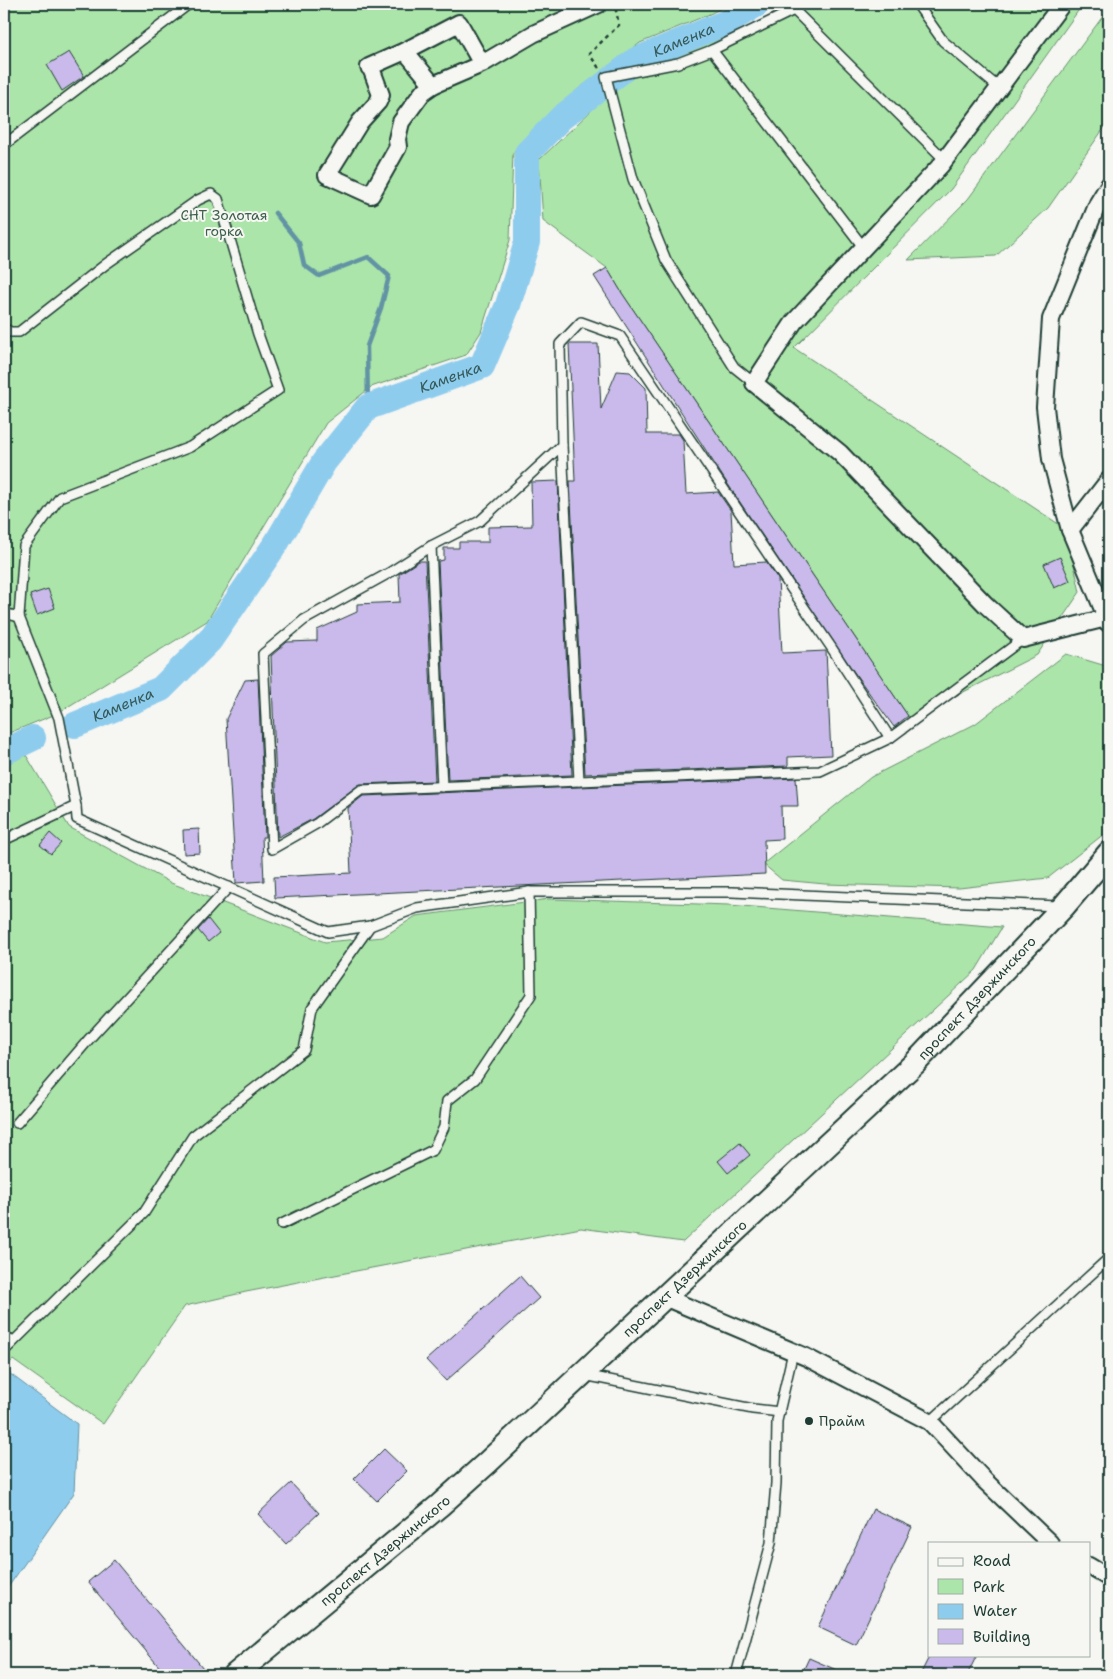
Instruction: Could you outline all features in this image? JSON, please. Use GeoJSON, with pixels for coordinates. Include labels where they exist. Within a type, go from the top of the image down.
{"type":"FeatureCollection","features":[{"type":"Feature","properties":{"kind":"street"},"geometry":{"type":"LineString","coordinates":[[482,64],[459,23],[369,67],[381,95],[378,102],[360,122],[326,176],[371,195],[398,147],[397,140],[401,122],[423,92],[433,85],[482,64],[532,34],[599,4]]}},
{"type":"Feature","properties":{"kind":"street"},"geometry":{"type":"LineString","coordinates":[[1055,7],[999,88],[945,160],[794,322],[754,383],[840,453],[986,605],[1023,639],[1108,621],[1070,530],[1051,459],[1045,407],[1051,318],[1098,203],[1109,185]]}},
{"type":"Feature","properties":{"kind":"street"},"geometry":{"type":"LineString","coordinates":[[405,51],[433,85]]}},
{"type":"Feature","properties":{"kind":"street"},"geometry":{"type":"LineString","coordinates":[[1070,530],[1109,480]]}},
{"type":"Feature","properties":{"kind":"street","name":"проспект Дзержинского"},"geometry":{"type":"LineString","coordinates":[[235,1675],[440,1505],[915,1064],[1064,906],[1109,853]]}},
{"type":"Feature","properties":{"kind":"street"},"geometry":{"type":"LineString","coordinates":[[664,1297],[793,1352],[930,1422],[985,1481],[1049,1542]]}},
{"type":"Feature","properties":{"kind":"street"},"geometry":{"type":"LineString","coordinates":[[1090,1567],[1109,1578]]}},
{"type":"Feature","properties":{"kind":"lane"},"geometry":{"type":"LineString","coordinates":[[4,145],[189,4]]}},
{"type":"Feature","properties":{"kind":"lane"},"geometry":{"type":"LineString","coordinates":[[917,4],[943,41],[999,88]]}},
{"type":"Feature","properties":{"kind":"lane"},"geometry":{"type":"LineString","coordinates":[[754,383],[734,367],[666,260],[633,179],[606,77],[678,63],[712,50],[798,7],[945,160]]}},
{"type":"Feature","properties":{"kind":"lane"},"geometry":{"type":"LineString","coordinates":[[712,50],[864,248]]}},
{"type":"Feature","properties":{"kind":"lane"},"geometry":{"type":"LineString","coordinates":[[4,328],[10,332],[19,332],[106,264],[198,200],[211,194],[218,199],[258,334],[278,390],[190,447],[60,497],[24,546],[19,617],[59,718],[77,819],[328,932],[370,926],[417,908],[529,892],[732,892],[1064,906]]}},
{"type":"Feature","properties":{"kind":"lane"},"geometry":{"type":"LineString","coordinates":[[580,781],[562,445],[560,344],[581,322],[620,336],[831,647],[890,738]]}},
{"type":"Feature","properties":{"kind":"lane"},"geometry":{"type":"LineString","coordinates":[[562,445],[480,521],[431,546],[389,573],[304,620],[263,654],[272,849],[316,824],[360,790],[820,771],[890,738],[1023,639]]}},
{"type":"Feature","properties":{"kind":"lane"},"geometry":{"type":"LineString","coordinates":[[431,546],[442,787]]}},
{"type":"Feature","properties":{"kind":"lane"},"geometry":{"type":"LineString","coordinates":[[4,613],[19,617]]}},
{"type":"Feature","properties":{"kind":"lane"},"geometry":{"type":"LineString","coordinates":[[4,840],[76,806]]}},
{"type":"Feature","properties":{"kind":"lane"},"geometry":{"type":"LineString","coordinates":[[17,1122],[90,1038],[229,887]]}},
{"type":"Feature","properties":{"kind":"lane"},"geometry":{"type":"LineString","coordinates":[[282,1224],[433,1150],[444,1127],[447,1101],[475,1079],[531,995],[529,892]]}},
{"type":"Feature","properties":{"kind":"lane"},"geometry":{"type":"LineString","coordinates":[[4,1351],[144,1213],[193,1136],[304,1050],[312,1008],[370,926]]}},
{"type":"Feature","properties":{"kind":"lane"},"geometry":{"type":"LineString","coordinates":[[930,1422],[1109,1258]]}},
{"type":"Feature","properties":{"kind":"lane"},"geometry":{"type":"LineString","coordinates":[[4,1336],[12,1343]]}},
{"type":"Feature","properties":{"kind":"lane"},"geometry":{"type":"LineString","coordinates":[[736,1675],[771,1544],[776,1483],[777,1421],[793,1352]]}},
{"type":"Feature","properties":{"kind":"lane"},"geometry":{"type":"LineString","coordinates":[[582,1374],[753,1409],[780,1412]]}},
{"type":"Feature","properties":{"kind":"path"},"geometry":{"type":"LineString","coordinates":[[606,77],[589,54],[619,25],[614,4]]}},
{"type":"Feature","properties":{"kind":"green space","name":"СНТ Золотая горка"},"geometry":{"type":"Polygon","coordinates":[[[4,4],[728,4],[712,13],[640,43],[577,90],[513,152],[510,240],[481,332],[466,355],[371,387],[326,423],[207,621],[56,714],[4,735],[4,4]]]}},
{"type":"Feature","properties":{"kind":"green space"},"geometry":{"type":"Polygon","coordinates":[[[790,4],[1083,4],[951,189],[794,348],[1066,529],[1080,592],[1037,655],[910,719],[607,268],[543,221],[539,160],[613,90],[659,60],[761,23],[790,4]]]}},
{"type":"Feature","properties":{"kind":"green space"},"geometry":{"type":"Polygon","coordinates":[[[1109,8],[1109,121],[1048,208],[996,256],[908,260],[968,199],[1109,8]]]}},
{"type":"Feature","properties":{"kind":"green space"},"geometry":{"type":"Polygon","coordinates":[[[1066,654],[1106,666],[1109,670],[1109,830],[1048,878],[959,888],[825,884],[782,880],[763,864],[871,777],[975,724],[1066,654]]]}},
{"type":"Feature","properties":{"kind":"green space"},"geometry":{"type":"Polygon","coordinates":[[[26,755],[69,827],[171,883],[325,942],[383,937],[416,916],[549,899],[729,905],[1002,927],[976,970],[683,1242],[581,1228],[246,1292],[185,1306],[103,1424],[13,1360],[4,1368],[4,765],[26,755]]]}},
{"type":"Feature","properties":{"kind":"water"},"geometry":{"type":"Polygon","coordinates":[[[9,1373],[77,1424],[74,1493],[4,1593],[4,1493],[6,1492],[4,1489],[4,1380],[9,1373]]]}},
{"type":"Feature","properties":{"kind":"building"},"geometry":{"type":"Polygon","coordinates":[[[69,52],[84,76],[62,91],[47,65],[69,52]]]}},
{"type":"Feature","properties":{"kind":"building"},"geometry":{"type":"Polygon","coordinates":[[[607,268],[908,716],[894,727],[856,675],[723,477],[594,276],[607,268]]]}},
{"type":"Feature","properties":{"kind":"building"},"geometry":{"type":"Polygon","coordinates":[[[569,344],[598,344],[601,409],[617,371],[630,372],[646,388],[647,434],[679,434],[683,440],[686,494],[718,492],[731,511],[734,564],[766,562],[778,579],[782,653],[826,651],[831,755],[788,757],[788,766],[585,774],[570,481],[575,481],[569,344]]]}},
{"type":"Feature","properties":{"kind":"building"},"geometry":{"type":"Polygon","coordinates":[[[558,481],[572,775],[448,780],[438,561],[444,560],[444,548],[459,548],[459,542],[488,542],[488,527],[532,526],[531,482],[558,481]]]}},
{"type":"Feature","properties":{"kind":"building"},"geometry":{"type":"Polygon","coordinates":[[[1060,557],[1070,581],[1054,588],[1044,564],[1060,557]]]}},
{"type":"Feature","properties":{"kind":"building"},"geometry":{"type":"Polygon","coordinates":[[[419,561],[425,561],[435,781],[360,784],[313,819],[278,837],[271,656],[287,642],[317,641],[317,630],[357,612],[357,604],[400,602],[399,574],[419,561]]]}},
{"type":"Feature","properties":{"kind":"building"},"geometry":{"type":"Polygon","coordinates":[[[48,589],[55,608],[37,615],[30,595],[48,589]]]}},
{"type":"Feature","properties":{"kind":"building"},"geometry":{"type":"Polygon","coordinates":[[[258,679],[265,837],[262,837],[264,881],[236,883],[226,719],[245,680],[258,679]]]}},
{"type":"Feature","properties":{"kind":"building"},"geometry":{"type":"Polygon","coordinates":[[[796,778],[798,806],[781,806],[782,839],[764,840],[765,874],[275,898],[274,877],[351,873],[348,808],[363,796],[796,778]]]}},
{"type":"Feature","properties":{"kind":"building"},"geometry":{"type":"Polygon","coordinates":[[[199,829],[200,853],[184,854],[183,830],[199,829]]]}},
{"type":"Feature","properties":{"kind":"building"},"geometry":{"type":"Polygon","coordinates":[[[50,833],[61,843],[51,854],[40,845],[50,833]]]}},
{"type":"Feature","properties":{"kind":"building"},"geometry":{"type":"Polygon","coordinates":[[[208,919],[219,933],[208,942],[198,930],[208,919]]]}},
{"type":"Feature","properties":{"kind":"building"},"geometry":{"type":"Polygon","coordinates":[[[740,1143],[750,1155],[728,1173],[718,1161],[740,1143]]]}},
{"type":"Feature","properties":{"kind":"building"},"geometry":{"type":"Polygon","coordinates":[[[520,1276],[539,1298],[446,1381],[426,1360],[520,1276]]]}},
{"type":"Feature","properties":{"kind":"building"},"geometry":{"type":"Polygon","coordinates":[[[384,1449],[407,1471],[377,1501],[354,1479],[384,1449]]]}},
{"type":"Feature","properties":{"kind":"building"},"geometry":{"type":"Polygon","coordinates":[[[291,1483],[319,1513],[286,1544],[258,1514],[291,1483]]]}},
{"type":"Feature","properties":{"kind":"building"},"geometry":{"type":"Polygon","coordinates":[[[873,1509],[912,1527],[856,1645],[818,1627],[873,1509]]]}},
{"type":"Feature","properties":{"kind":"building"},"geometry":{"type":"Polygon","coordinates":[[[114,1560],[203,1668],[194,1675],[166,1675],[88,1582],[114,1560]]]}},
{"type":"Feature","properties":{"kind":"building"},"geometry":{"type":"Polygon","coordinates":[[[930,1656],[976,1656],[967,1675],[920,1675],[930,1656]]]}},
{"type":"Feature","properties":{"kind":"building"},"geometry":{"type":"Polygon","coordinates":[[[809,1658],[848,1675],[801,1675],[809,1658]]]}},
{"type":"Feature","properties":{"kind":"waterway","name":"Каменка"},"geometry":{"type":"LineString","coordinates":[[75,725],[161,689],[210,640],[277,542],[324,462],[368,407],[482,366],[508,305],[527,242],[527,153],[561,118],[636,60],[727,22],[757,4]]}},
{"type":"Feature","properties":{"kind":"waterway"},"geometry":{"type":"LineString","coordinates":[[275,213],[299,243],[304,265],[319,276],[368,257],[389,276],[381,308],[367,346],[368,407]]}},
{"type":"Feature","properties":{"kind":"waterway","name":"Каменка"},"geometry":{"type":"LineString","coordinates":[[4,752],[33,738]]}},
{"type":"Feature","properties":{"kind":"place","name":"Прайм"},"geometry":{"type":"Point","coordinates":[809,1421]}}]}
